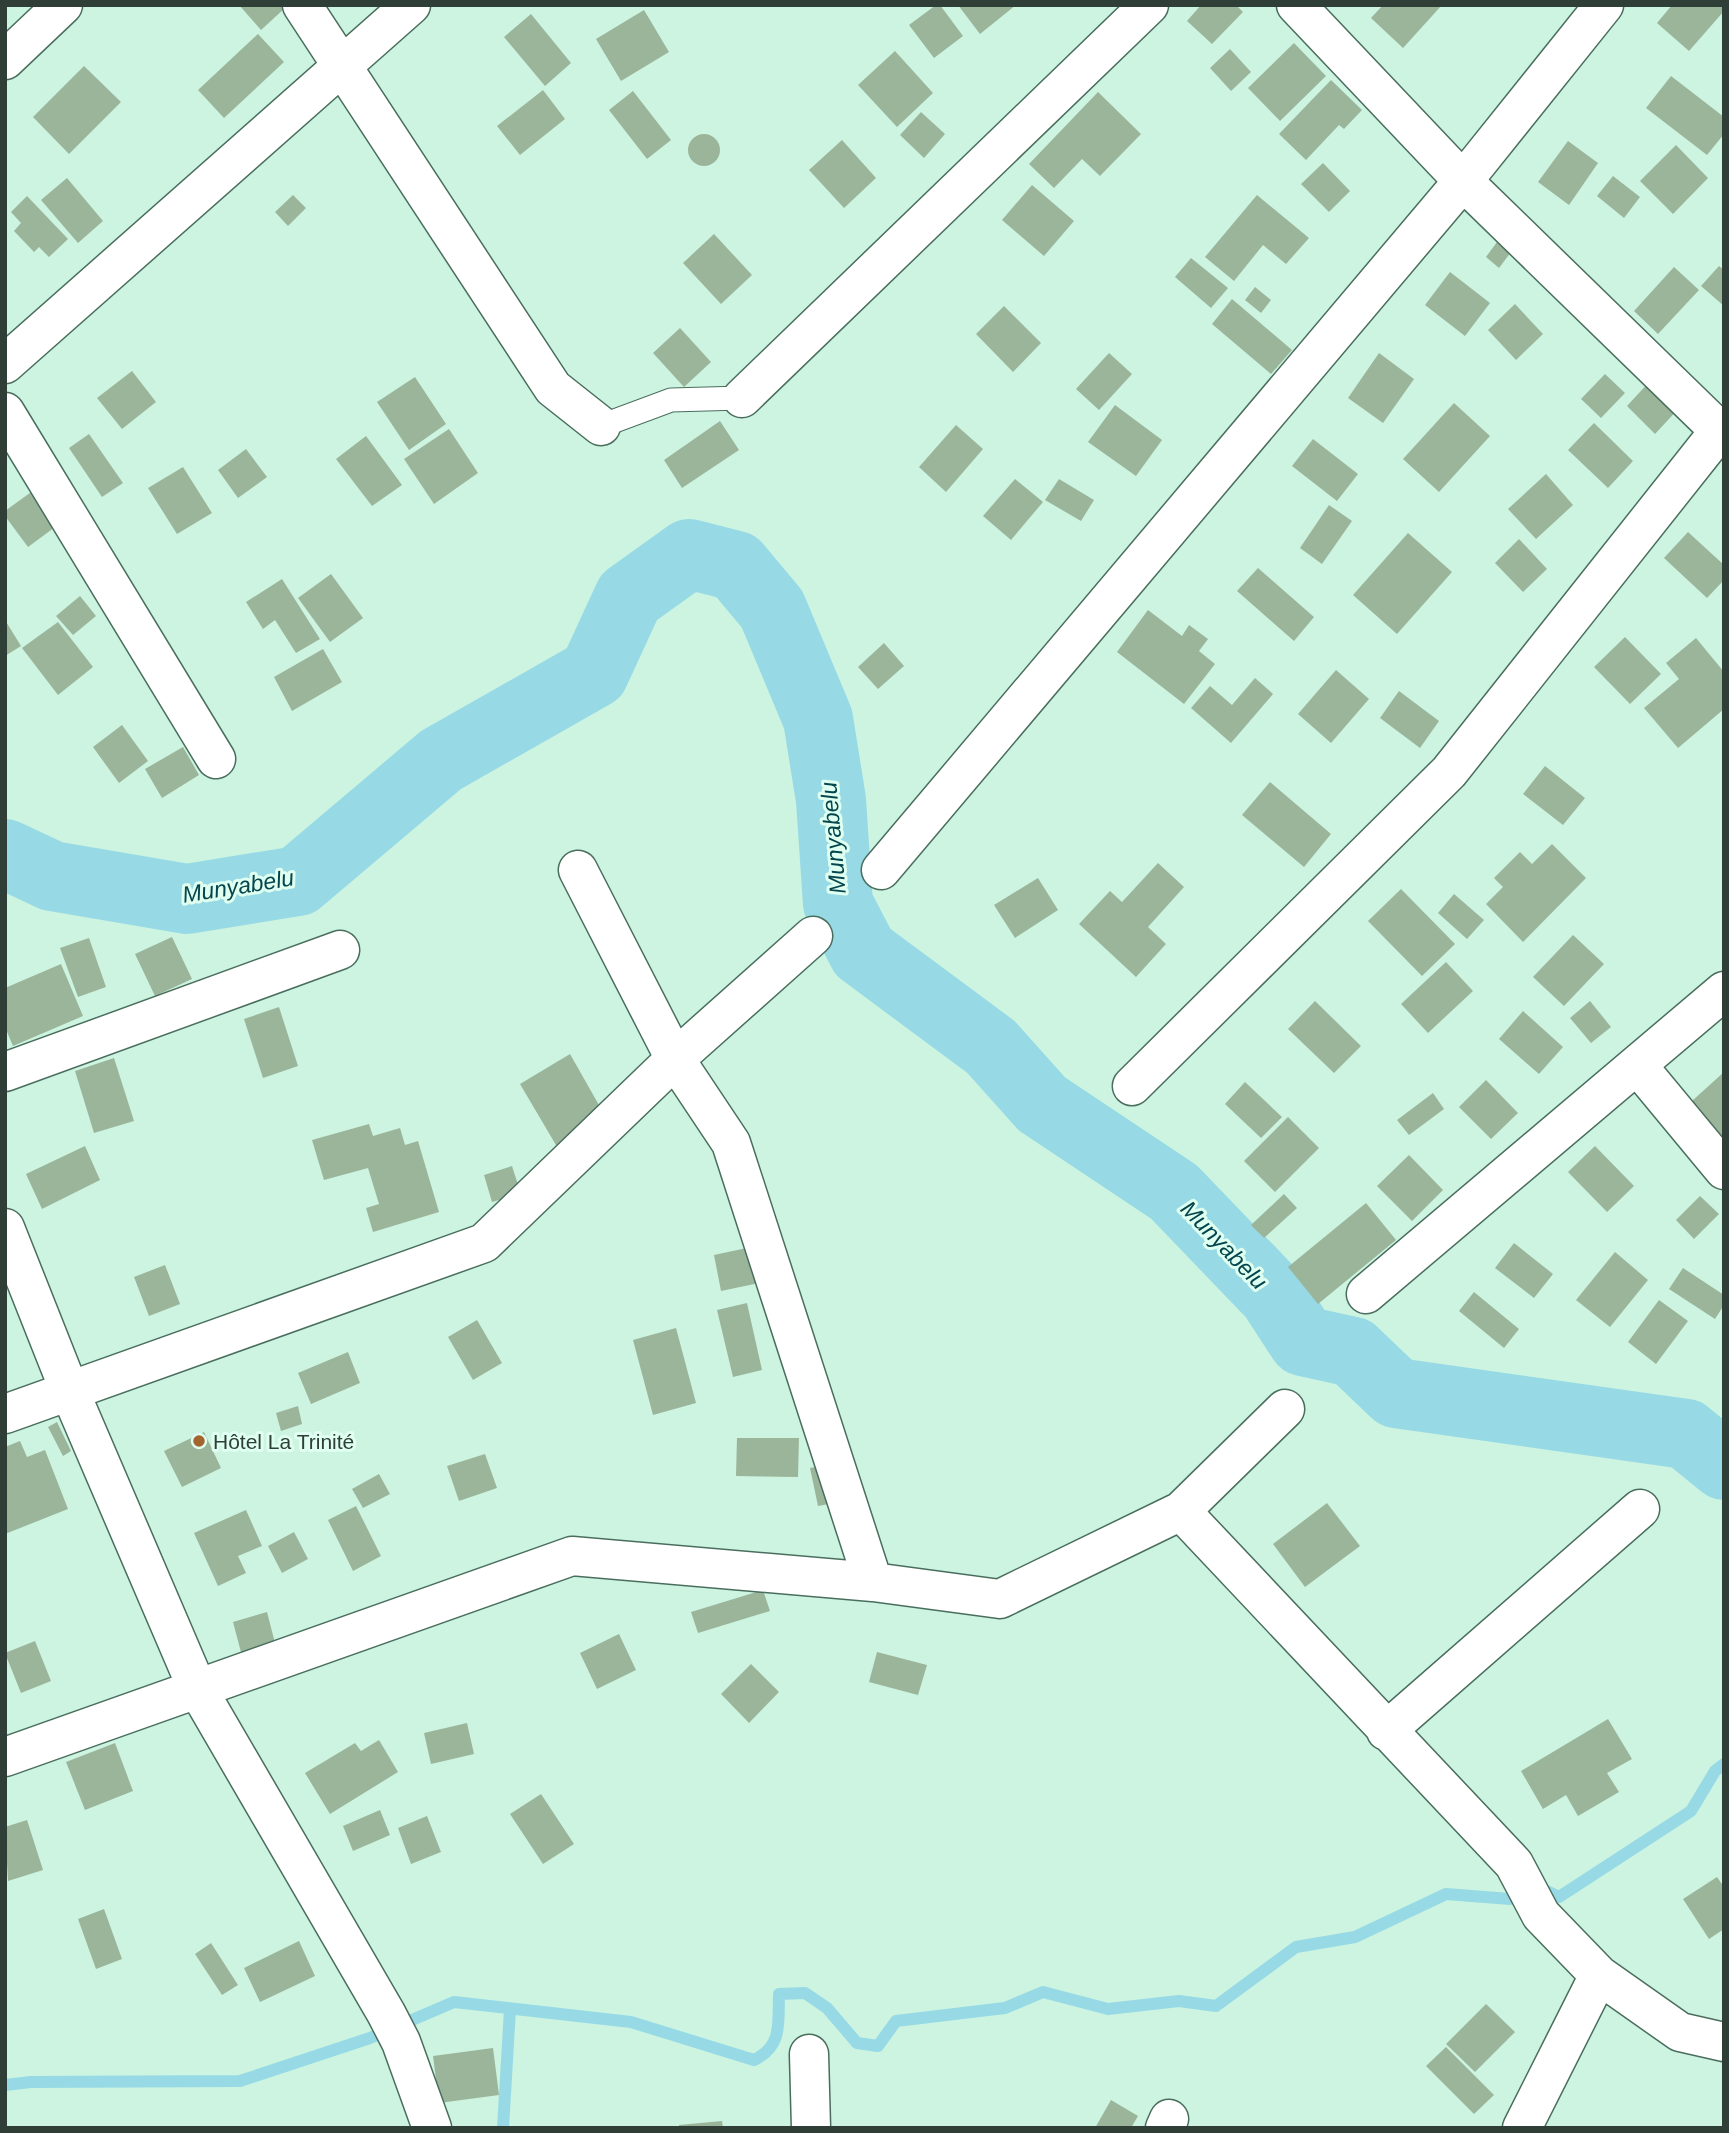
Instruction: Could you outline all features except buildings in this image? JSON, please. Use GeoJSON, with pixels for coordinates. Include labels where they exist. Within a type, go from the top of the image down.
{"type":"FeatureCollection","features":[{"type":"Feature","properties":{"kind":"street"},"geometry":{"type":"LineString","coordinates":[[5,60],[63,5]]}},
{"type":"Feature","properties":{"kind":"street"},"geometry":{"type":"LineString","coordinates":[[302,5],[553,388],[601,426]]}},
{"type":"Feature","properties":{"kind":"street"},"geometry":{"type":"LineString","coordinates":[[5,364],[411,5]]}},
{"type":"Feature","properties":{"kind":"street"},"geometry":{"type":"LineString","coordinates":[[742,398],[1149,5]]}},
{"type":"Feature","properties":{"kind":"street"},"geometry":{"type":"LineString","coordinates":[[1132,1086],[1449,772],[1722,430],[1463,181],[1296,5]]}},
{"type":"Feature","properties":{"kind":"street"},"geometry":{"type":"LineString","coordinates":[[881,870],[1463,181],[1604,5]]}},
{"type":"Feature","properties":{"kind":"street"},"geometry":{"type":"LineString","coordinates":[[5,412],[216,759]]}},
{"type":"Feature","properties":{"kind":"street"},"geometry":{"type":"LineString","coordinates":[[578,870],[675,1059],[731,1143],[873,1582]]}},
{"type":"Feature","properties":{"kind":"street"},"geometry":{"type":"LineString","coordinates":[[5,1414],[484,1243],[675,1059],[813,936]]}},
{"type":"Feature","properties":{"kind":"street"},"geometry":{"type":"LineString","coordinates":[[5,1072],[340,950]]}},
{"type":"Feature","properties":{"kind":"street"},"geometry":{"type":"LineString","coordinates":[[1366,1294],[1724,991]]}},
{"type":"Feature","properties":{"kind":"street"},"geometry":{"type":"LineString","coordinates":[[1637,1065],[1724,1170]]}},
{"type":"Feature","properties":{"kind":"street"},"geometry":{"type":"LineString","coordinates":[[5,1228],[70,1392],[197,1688],[393,2027],[432,2128]]}},
{"type":"Feature","properties":{"kind":"street"},"geometry":{"type":"LineString","coordinates":[[5,1758],[572,1556],[873,1582],[1000,1599],[1181,1511],[1285,1409]]}},
{"type":"Feature","properties":{"kind":"street"},"geometry":{"type":"LineString","coordinates":[[1387,1731],[1640,1509]]}},
{"type":"Feature","properties":{"kind":"street"},"geometry":{"type":"LineString","coordinates":[[1181,1511],[1514,1864],[1542,1915],[1599,1975],[1680,2032],[1724,2042]]}},
{"type":"Feature","properties":{"kind":"street"},"geometry":{"type":"LineString","coordinates":[[1522,2128],[1599,1975]]}},
{"type":"Feature","properties":{"kind":"street"},"geometry":{"type":"LineString","coordinates":[[809,2054],[811,2128]]}},
{"type":"Feature","properties":{"kind":"lane"},"geometry":{"type":"LineString","coordinates":[[601,426],[671,400],[742,398]]}},
{"type":"Feature","properties":{"kind":"waterway","name":"Munyabelu"},"geometry":{"type":"LineString","coordinates":[[5,854],[52,876],[187,899],[298,881],[441,760],[594,673],[629,597],[689,554],[736,566],[772,609],[818,719],[831,800],[838,904],[863,952],[991,1047],[1042,1104],[1174,1192],[1273,1295],[1303,1341],[1353,1352],[1396,1393],[1686,1434],[1724,1465]]}},
{"type":"Feature","properties":{"kind":"waterway"},"geometry":{"type":"LineString","coordinates":[[1540,1888],[1559,1897],[1691,1811],[1715,1771],[1724,1764]]}},
{"type":"Feature","properties":{"kind":"waterway"},"geometry":{"type":"LineString","coordinates":[[5,2085],[31,2082],[240,2081],[370,2038],[454,2002],[631,2022],[754,2060],[770,2048],[774,2041],[778,2024],[779,1994],[805,1993],[827,2008],[857,2043],[878,2046],[896,2021],[1005,2008],[1043,1992],[1108,2009],[1179,2001],[1216,2006],[1296,1947],[1355,1937],[1446,1894],[1510,1899]]}},
{"type":"Feature","properties":{"kind":"waterway"},"geometry":{"type":"LineString","coordinates":[[503,2128],[510,2009]]}},
{"type":"Feature","properties":{"kind":"place","name":"Hôtel La Trinité"},"geometry":{"type":"Point","coordinates":[199,1441]}}]}
